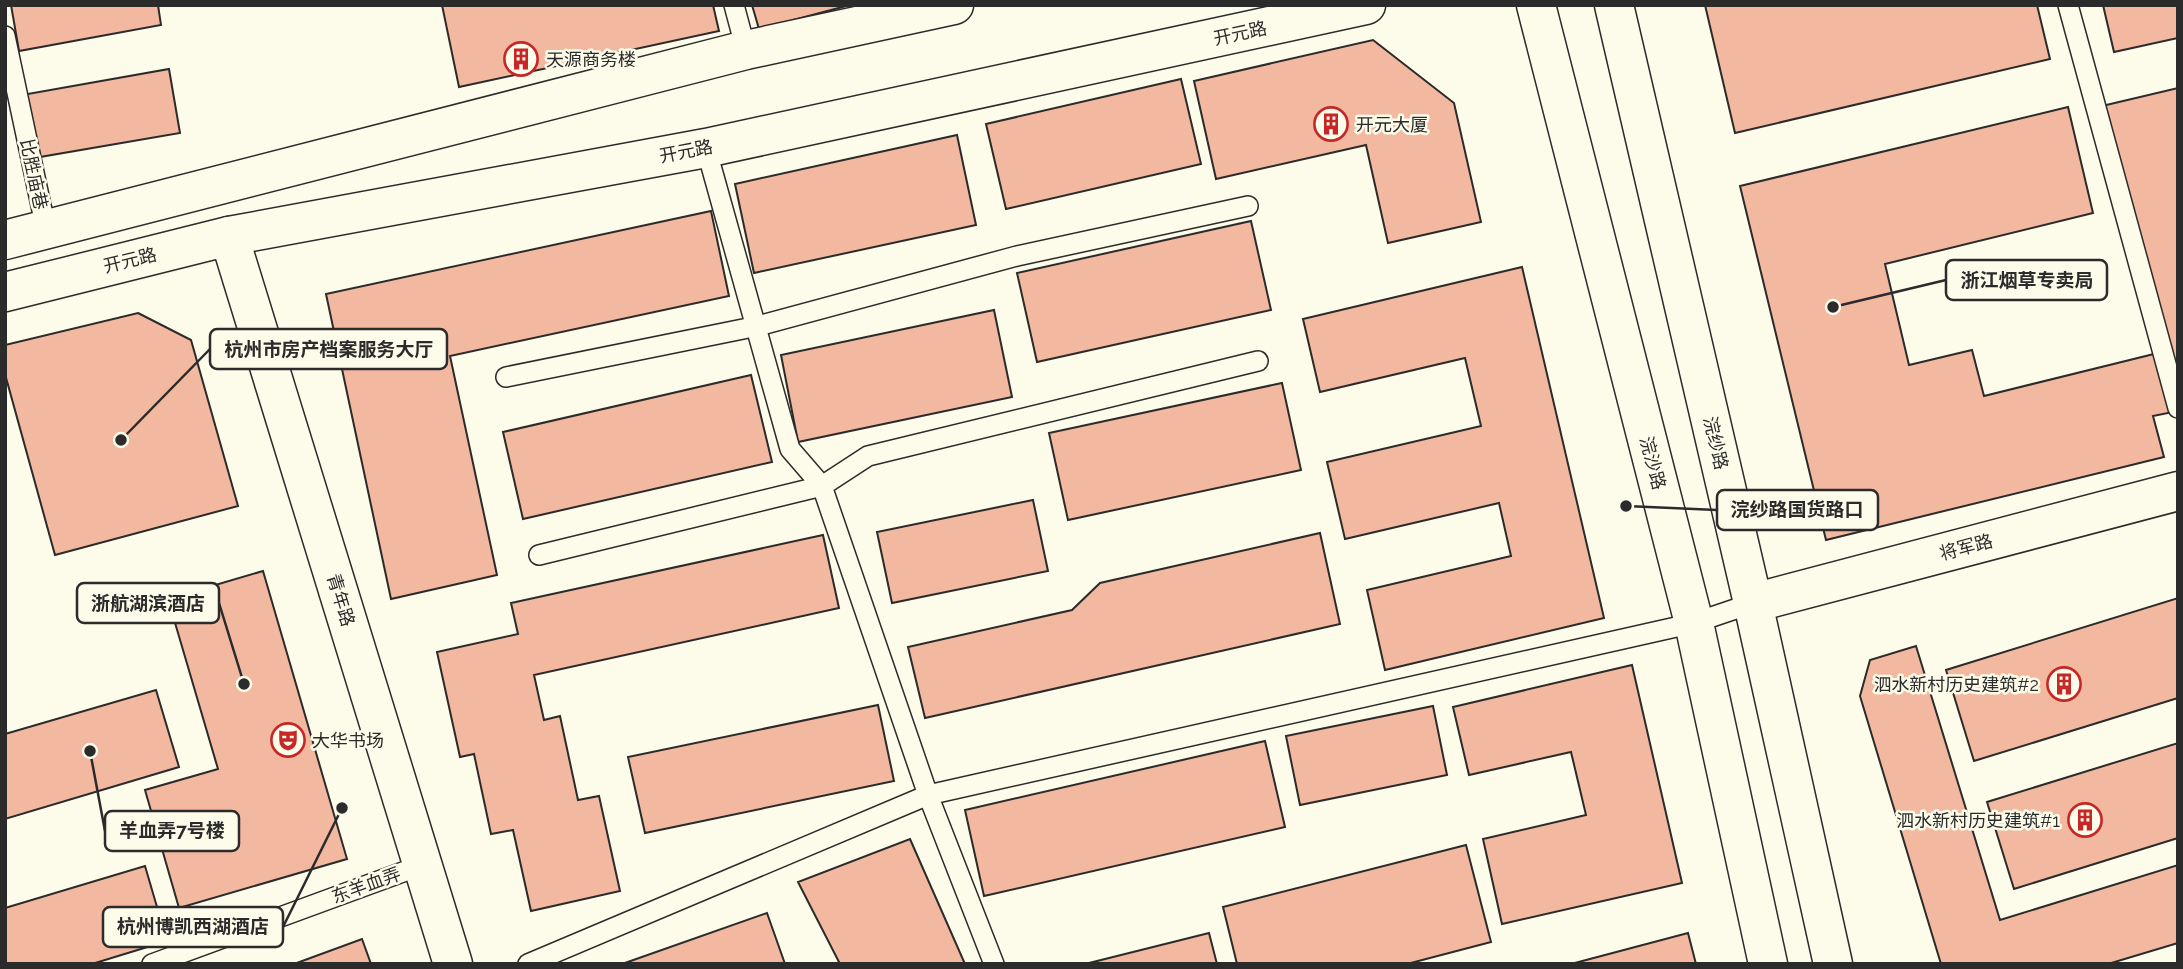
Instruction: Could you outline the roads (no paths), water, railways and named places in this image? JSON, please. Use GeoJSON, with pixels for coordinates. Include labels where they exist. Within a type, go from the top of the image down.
{"type":"FeatureCollection","features":[{"type":"Feature","properties":{"kind":"street"},"geometry":{"type":"LineString","coordinates":[[5,240],[746,51],[954,5]]}},
{"type":"Feature","properties":{"kind":"street","name":"开元路"},"geometry":{"type":"LineString","coordinates":[[5,292],[229,236],[706,148],[1366,5]]}},
{"type":"Feature","properties":{"kind":"street","name":"浣沙路"},"geometry":{"type":"LineString","coordinates":[[1536,5],[1694,622],[1768,964]]}},
{"type":"Feature","properties":{"kind":"street","name":"浣纱路"},"geometry":{"type":"LineString","coordinates":[[1614,5],[1754,603],[1833,964]]}},
{"type":"Feature","properties":{"kind":"street","name":"青年路"},"geometry":{"type":"LineString","coordinates":[[229,236],[453,964]]}},
{"type":"Feature","properties":{"kind":"street","name":"将军路"},"geometry":{"type":"LineString","coordinates":[[1754,603],[2178,491]]}},
{"type":"Feature","properties":{"kind":"lane"},"geometry":{"type":"LineString","coordinates":[[734,5],[746,51]]}},
{"type":"Feature","properties":{"kind":"lane"},"geometry":{"type":"LineString","coordinates":[[2067,5],[2178,408]]}},
{"type":"Feature","properties":{"kind":"lane","name":"比胜庙巷"},"geometry":{"type":"LineString","coordinates":[[5,36],[46,229]]}},
{"type":"Feature","properties":{"kind":"lane"},"geometry":{"type":"LineString","coordinates":[[706,148],[758,326],[790,449],[822,486],[928,795],[994,964]]}},
{"type":"Feature","properties":{"kind":"lane"},"geometry":{"type":"LineString","coordinates":[[506,377],[758,326],[1017,256],[1248,206]]}},
{"type":"Feature","properties":{"kind":"lane"},"geometry":{"type":"LineString","coordinates":[[539,555],[822,486],[868,456],[1258,361]]}},
{"type":"Feature","properties":{"kind":"lane"},"geometry":{"type":"LineString","coordinates":[[528,964],[928,795],[1694,622],[1754,603]]}},
{"type":"Feature","properties":{"kind":"lane","name":"东羊血弄"},"geometry":{"type":"LineString","coordinates":[[152,964],[422,865]]}},
{"type":"Feature","properties":{"kind":"place","name":"天源商务楼"},"geometry":{"type":"Point","coordinates":[521,59]}},
{"type":"Feature","properties":{"kind":"place","name":"开元大厦"},"geometry":{"type":"Point","coordinates":[1331,124]}},
{"type":"Feature","properties":{"kind":"place","name":"浙江烟草专卖局"},"geometry":{"type":"Point","coordinates":[1833,307]}},
{"type":"Feature","properties":{"kind":"place","name":"杭州市房产档案服务大厅"},"geometry":{"type":"Point","coordinates":[121,440]}},
{"type":"Feature","properties":{"kind":"place","name":"浣纱路国货路口"},"geometry":{"type":"Point","coordinates":[1626,506]}},
{"type":"Feature","properties":{"kind":"place","name":"浙航湖滨酒店"},"geometry":{"type":"Point","coordinates":[244,684]}},
{"type":"Feature","properties":{"kind":"place","name":"泗水新村历史建筑#2"},"geometry":{"type":"Point","coordinates":[2064,684]}},
{"type":"Feature","properties":{"kind":"place","name":"大华书场"},"geometry":{"type":"Point","coordinates":[288,740]}},
{"type":"Feature","properties":{"kind":"place","name":"羊血弄7号楼"},"geometry":{"type":"Point","coordinates":[90,751]}},
{"type":"Feature","properties":{"kind":"place","name":"杭州博凯西湖酒店"},"geometry":{"type":"Point","coordinates":[342,808]}},
{"type":"Feature","properties":{"kind":"place","name":"泗水新村历史建筑#1"},"geometry":{"type":"Point","coordinates":[2085,820]}}]}
